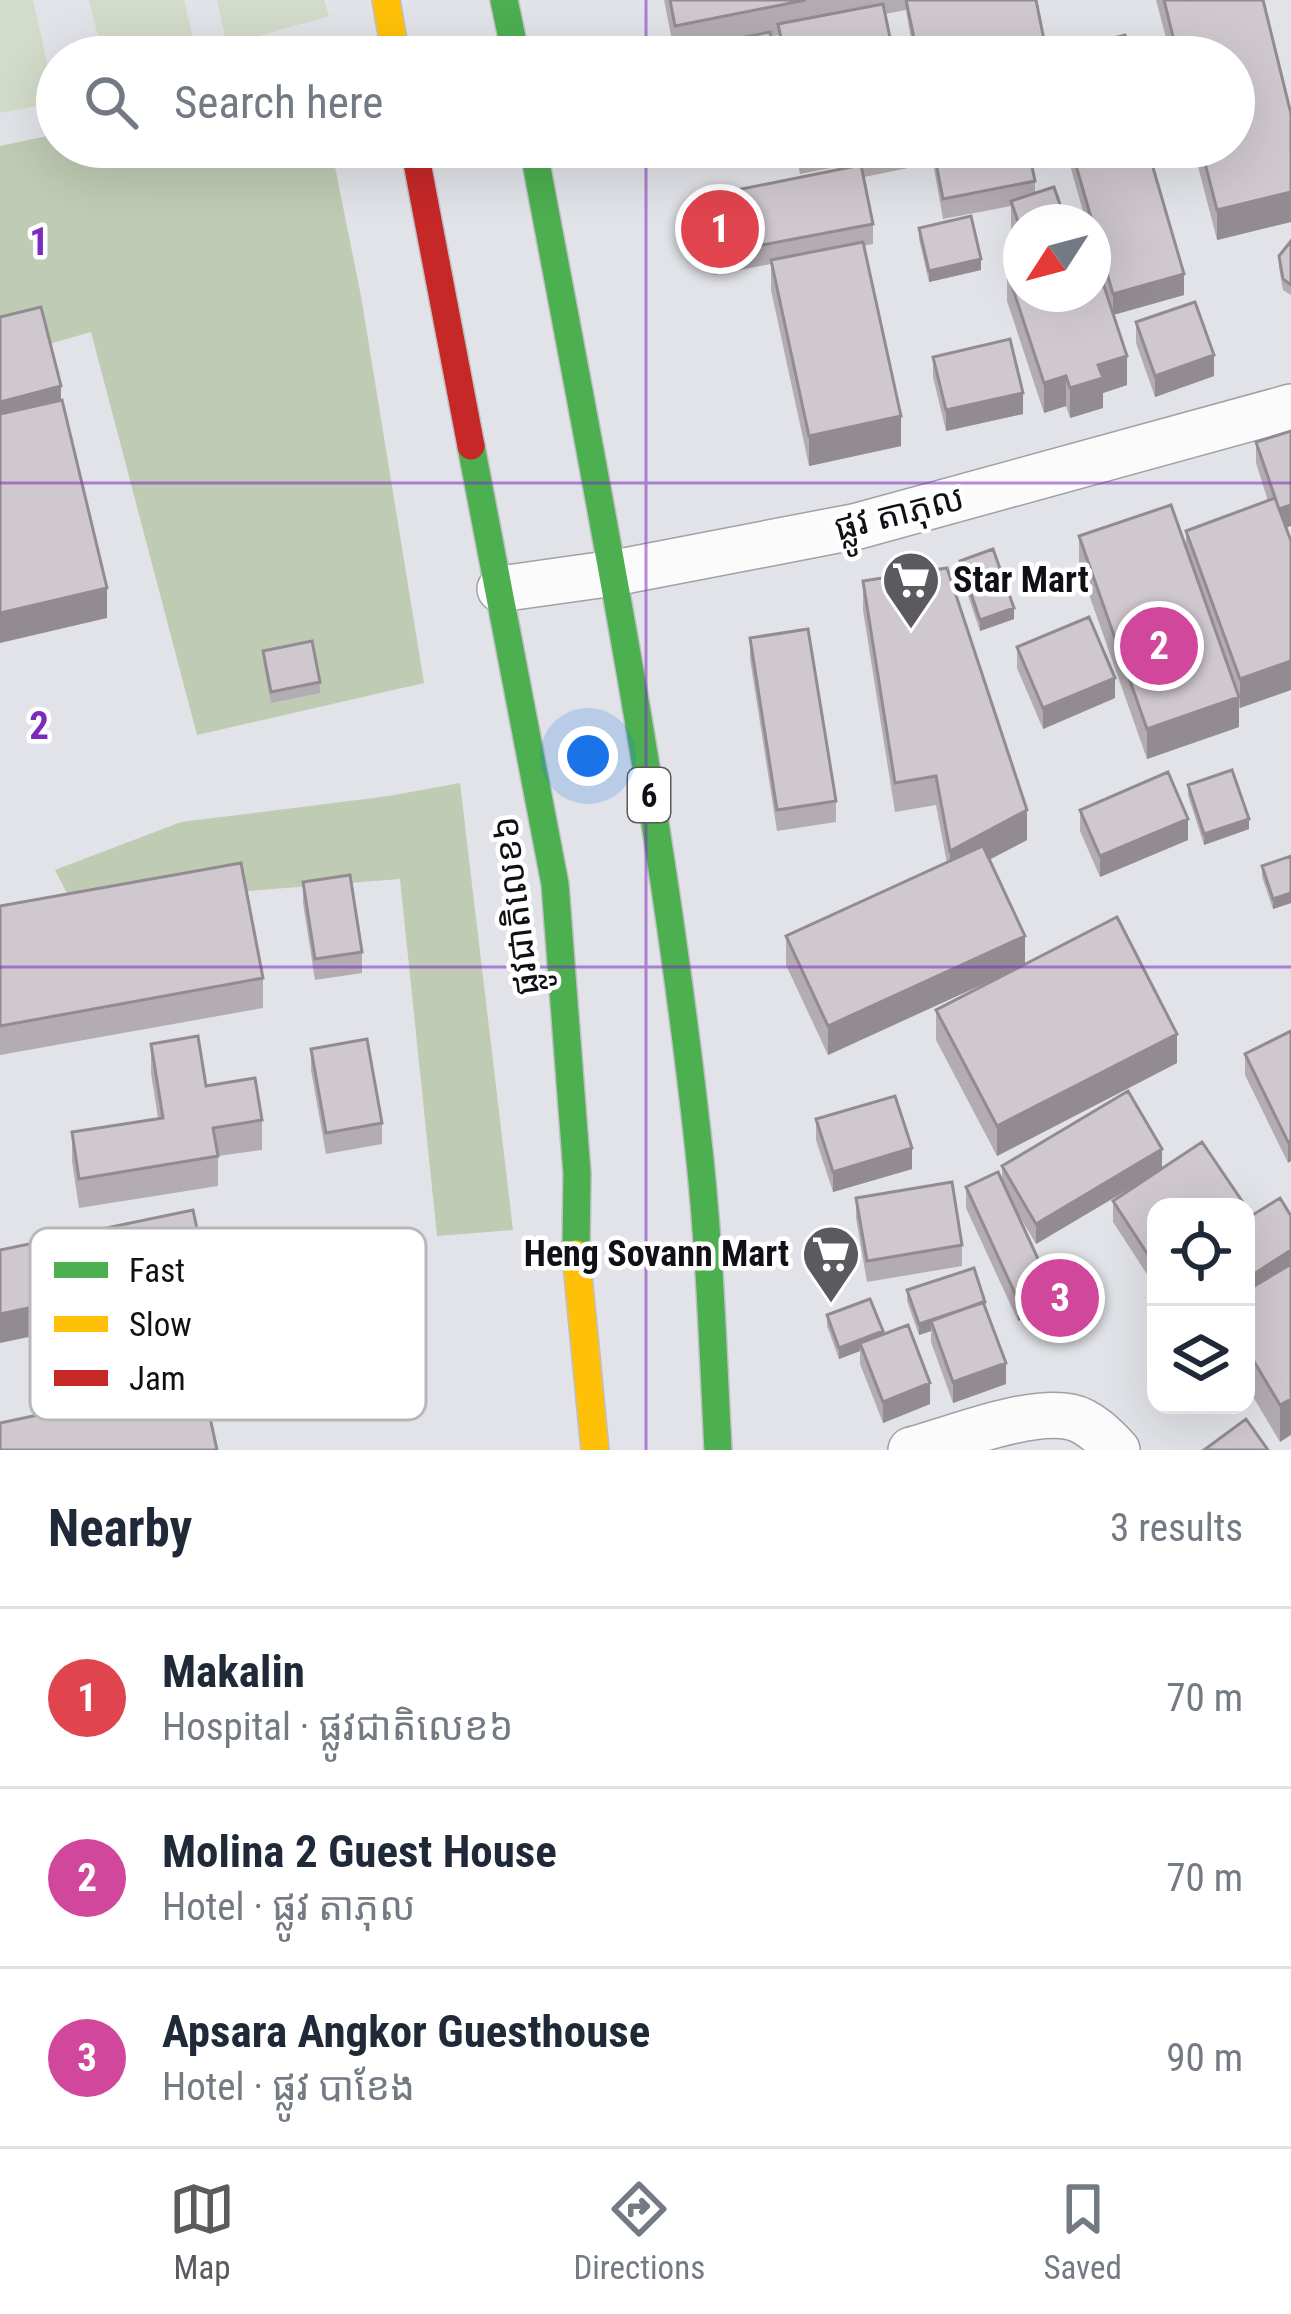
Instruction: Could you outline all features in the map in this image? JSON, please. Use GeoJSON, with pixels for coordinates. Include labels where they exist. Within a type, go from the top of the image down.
{"type":"FeatureCollection","features":[{"type":"Feature","properties":{"kind":"main road"},"geometry":{"type":"LineString","coordinates":[[386,0],[392,36]]}},
{"type":"Feature","properties":{"kind":"main road"},"geometry":{"type":"LineString","coordinates":[[504,0],[512,36]]}},
{"type":"Feature","properties":{"kind":"main road","name":"ផ្លូវជាតិលេខ៦"},"geometry":{"type":"LineString","coordinates":[[418,168],[555,884],[577,1173],[575,1245],[595,1450]]}},
{"type":"Feature","properties":{"kind":"main road","name":"6"},"geometry":{"type":"LineString","coordinates":[[537,168],[614,573],[674,951],[697,1129],[718,1450]]}},
{"type":"Feature","properties":{"kind":"street","name":"ផ្លូវ តាភុល"},"geometry":{"type":"LineString","coordinates":[[500,589],[614,573],[858,526],[1291,407]]}},
{"type":"Feature","properties":{"kind":"street"},"geometry":{"type":"LineString","coordinates":[[911,1450],[1034,1417],[1072,1417],[1101,1432],[1118,1450]]}},
{"type":"Feature","properties":{"kind":"green space"},"geometry":{"type":"Polygon","coordinates":[[[0,0],[33,0],[41,36],[36,36],[36,106],[0,113],[0,0]]]}},
{"type":"Feature","properties":{"kind":"green space"},"geometry":{"type":"Polygon","coordinates":[[[89,0],[184,0],[193,36],[98,36],[89,0]]]}},
{"type":"Feature","properties":{"kind":"green space"},"geometry":{"type":"Polygon","coordinates":[[[217,0],[324,0],[329,16],[259,36],[225,36],[217,0]]]}},
{"type":"Feature","properties":{"kind":"green space"},"geometry":{"type":"Polygon","coordinates":[[[36,138],[36,168],[335,168],[361,296],[424,683],[197,735],[91,332],[0,358],[0,146],[36,138]]]}},
{"type":"Feature","properties":{"kind":"green space"},"geometry":{"type":"Polygon","coordinates":[[[460,783],[513,1230],[437,1236],[400,879],[73,905],[55,870],[181,822],[460,783]]]}},
{"type":"Feature","properties":{"kind":"building"},"geometry":{"type":"Polygon","coordinates":[[[670,0],[806,0],[675,26],[670,0]]]}},
{"type":"Feature","properties":{"kind":"building"},"geometry":{"type":"Polygon","coordinates":[[[906,0],[1036,0],[1043,36],[914,36],[906,0]]]}},
{"type":"Feature","properties":{"kind":"building"},"geometry":{"type":"Polygon","coordinates":[[[1164,0],[1263,0],[1291,114],[1291,192],[1217,210],[1206,168],[1255,168],[1255,36],[1173,36],[1164,0]]]}},
{"type":"Feature","properties":{"kind":"building"},"geometry":{"type":"Polygon","coordinates":[[[883,4],[890,36],[781,36],[778,24],[883,4]]]}},
{"type":"Feature","properties":{"kind":"building"},"geometry":{"type":"Polygon","coordinates":[[[862,168],[873,224],[714,254],[702,197],[862,168]]]}},
{"type":"Feature","properties":{"kind":"building"},"geometry":{"type":"Polygon","coordinates":[[[937,168],[1032,168],[1035,181],[943,199],[937,168]]]}},
{"type":"Feature","properties":{"kind":"building"},"geometry":{"type":"Polygon","coordinates":[[[1077,168],[1153,168],[1184,274],[1113,294],[1111,204],[1087,204],[1077,168]]]}},
{"type":"Feature","properties":{"kind":"building"},"geometry":{"type":"Polygon","coordinates":[[[1054,187],[1060,204],[1012,204],[1054,187]]]}},
{"type":"Feature","properties":{"kind":"building"},"geometry":{"type":"Polygon","coordinates":[[[971,216],[981,259],[929,271],[919,228],[971,216]]]}},
{"type":"Feature","properties":{"kind":"building"},"geometry":{"type":"Polygon","coordinates":[[[1291,241],[1291,285],[1283,279],[1279,256],[1291,241]]]}},
{"type":"Feature","properties":{"kind":"building"},"geometry":{"type":"Polygon","coordinates":[[[863,242],[901,416],[809,436],[771,260],[863,242]]]}},
{"type":"Feature","properties":{"kind":"building"},"geometry":{"type":"Polygon","coordinates":[[[1195,302],[1214,355],[1155,376],[1136,322],[1195,302]]]}},
{"type":"Feature","properties":{"kind":"building"},"geometry":{"type":"Polygon","coordinates":[[[41,307],[61,386],[0,402],[0,317],[41,307]]]}},
{"type":"Feature","properties":{"kind":"building"},"geometry":{"type":"Polygon","coordinates":[[[1111,308],[1127,356],[1098,365],[1103,378],[1070,388],[1066,376],[1044,383],[1021,312],[1111,312],[1111,308]]]}},
{"type":"Feature","properties":{"kind":"building"},"geometry":{"type":"Polygon","coordinates":[[[1010,339],[1023,393],[946,410],[933,357],[1010,339]]]}},
{"type":"Feature","properties":{"kind":"building"},"geometry":{"type":"Polygon","coordinates":[[[62,400],[107,588],[0,613],[0,414],[62,400]]]}},
{"type":"Feature","properties":{"kind":"building"},"geometry":{"type":"Polygon","coordinates":[[[1291,431],[1291,505],[1279,509],[1256,442],[1291,431]]]}},
{"type":"Feature","properties":{"kind":"building"},"geometry":{"type":"Polygon","coordinates":[[[1275,498],[1291,541],[1291,661],[1240,679],[1186,531],[1275,498]]]}},
{"type":"Feature","properties":{"kind":"building"},"geometry":{"type":"Polygon","coordinates":[[[1171,505],[1239,697],[1147,729],[1079,536],[1171,505]]]}},
{"type":"Feature","properties":{"kind":"building"},"geometry":{"type":"Polygon","coordinates":[[[993,549],[1014,608],[980,620],[960,561],[993,549]]]}},
{"type":"Feature","properties":{"kind":"building"},"geometry":{"type":"Polygon","coordinates":[[[947,568],[1027,810],[950,851],[936,776],[895,783],[863,581],[947,568]]]}},
{"type":"Feature","properties":{"kind":"building"},"geometry":{"type":"Polygon","coordinates":[[[1089,617],[1115,678],[1043,708],[1017,647],[1089,617]]]}},
{"type":"Feature","properties":{"kind":"building"},"geometry":{"type":"Polygon","coordinates":[[[808,629],[836,801],[777,810],[750,638],[808,629]]]}},
{"type":"Feature","properties":{"kind":"building"},"geometry":{"type":"Polygon","coordinates":[[[312,641],[320,682],[271,692],[263,651],[312,641]]]}},
{"type":"Feature","properties":{"kind":"building"},"geometry":{"type":"Polygon","coordinates":[[[1232,770],[1249,819],[1204,834],[1188,785],[1232,770]]]}},
{"type":"Feature","properties":{"kind":"building"},"geometry":{"type":"Polygon","coordinates":[[[1168,772],[1188,819],[1100,856],[1080,810],[1168,772]]]}},
{"type":"Feature","properties":{"kind":"building"},"geometry":{"type":"Polygon","coordinates":[[[983,846],[1025,936],[828,1026],[786,936],[983,846]]]}},
{"type":"Feature","properties":{"kind":"building"},"geometry":{"type":"Polygon","coordinates":[[[1291,856],[1291,893],[1273,899],[1262,866],[1291,856]]]}},
{"type":"Feature","properties":{"kind":"building"},"geometry":{"type":"Polygon","coordinates":[[[241,863],[263,978],[0,1026],[0,906],[241,863]]]}},
{"type":"Feature","properties":{"kind":"building"},"geometry":{"type":"Polygon","coordinates":[[[350,875],[362,952],[315,959],[303,882],[350,875]]]}},
{"type":"Feature","properties":{"kind":"building"},"geometry":{"type":"Polygon","coordinates":[[[1117,917],[1177,1034],[997,1126],[936,1010],[1117,917]]]}},
{"type":"Feature","properties":{"kind":"building"},"geometry":{"type":"Polygon","coordinates":[[[1291,1031],[1291,1141],[1288,1142],[1245,1054],[1291,1031]]]}},
{"type":"Feature","properties":{"kind":"building"},"geometry":{"type":"Polygon","coordinates":[[[198,1036],[206,1086],[255,1078],[262,1120],[213,1128],[218,1156],[79,1179],[72,1132],[163,1118],[151,1044],[198,1036]]]}},
{"type":"Feature","properties":{"kind":"building"},"geometry":{"type":"Polygon","coordinates":[[[367,1039],[382,1123],[326,1133],[311,1049],[367,1039]]]}},
{"type":"Feature","properties":{"kind":"building"},"geometry":{"type":"Polygon","coordinates":[[[1128,1091],[1162,1149],[1036,1224],[1002,1166],[1128,1091]]]}},
{"type":"Feature","properties":{"kind":"building"},"geometry":{"type":"Polygon","coordinates":[[[895,1096],[912,1148],[833,1172],[816,1119],[895,1096]]]}},
{"type":"Feature","properties":{"kind":"building"},"geometry":{"type":"Polygon","coordinates":[[[1202,1142],[1240,1198],[1147,1198],[1147,1253],[1113,1201],[1202,1142]]]}},
{"type":"Feature","properties":{"kind":"building"},"geometry":{"type":"Polygon","coordinates":[[[998,1172],[1050,1285],[1018,1300],[966,1187],[998,1172]]]}},
{"type":"Feature","properties":{"kind":"building"},"geometry":{"type":"Polygon","coordinates":[[[952,1182],[962,1245],[867,1261],[856,1198],[952,1182]]]}},
{"type":"Feature","properties":{"kind":"building"},"geometry":{"type":"Polygon","coordinates":[[[1280,1198],[1291,1216],[1291,1250],[1255,1273],[1255,1213],[1280,1198]]]}},
{"type":"Feature","properties":{"kind":"building"},"geometry":{"type":"Polygon","coordinates":[[[193,1210],[197,1228],[106,1228],[193,1210]]]}},
{"type":"Feature","properties":{"kind":"building"},"geometry":{"type":"Polygon","coordinates":[[[30,1244],[30,1308],[0,1314],[0,1250],[30,1244]]]}},
{"type":"Feature","properties":{"kind":"building"},"geometry":{"type":"Polygon","coordinates":[[[1291,1264],[1291,1399],[1280,1405],[1255,1363],[1255,1286],[1291,1264]]]}},
{"type":"Feature","properties":{"kind":"building"},"geometry":{"type":"Polygon","coordinates":[[[974,1268],[985,1302],[919,1324],[907,1290],[974,1268]]]}},
{"type":"Feature","properties":{"kind":"building"},"geometry":{"type":"Polygon","coordinates":[[[870,1299],[883,1331],[839,1348],[827,1315],[870,1299]]]}},
{"type":"Feature","properties":{"kind":"building"},"geometry":{"type":"Polygon","coordinates":[[[983,1302],[1006,1363],[953,1382],[931,1321],[983,1302]]]}},
{"type":"Feature","properties":{"kind":"building"},"geometry":{"type":"Polygon","coordinates":[[[908,1325],[930,1383],[883,1402],[860,1343],[908,1325]]]}},
{"type":"Feature","properties":{"kind":"building"},"geometry":{"type":"Polygon","coordinates":[[[30,1417],[211,1420],[217,1450],[0,1450],[0,1423],[30,1417]]]}},
{"type":"Feature","properties":{"kind":"building"},"geometry":{"type":"Polygon","coordinates":[[[1246,1419],[1268,1450],[1204,1450],[1246,1419]]]}},
{"type":"Feature","properties":{"kind":"traffic: fast"},"geometry":{"type":"LineString","coordinates":[[504,0],[512,36]]}},
{"type":"Feature","properties":{"kind":"traffic: fast"},"geometry":{"type":"LineString","coordinates":[[537,168],[627,652],[668,906],[703,1196],[718,1450]]}},
{"type":"Feature","properties":{"kind":"traffic: fast"},"geometry":{"type":"LineString","coordinates":[[471,446],[555,884],[577,1173],[576,1254]]}},
{"type":"Feature","properties":{"kind":"traffic: slow"},"geometry":{"type":"LineString","coordinates":[[386,0],[392,36]]}},
{"type":"Feature","properties":{"kind":"traffic: slow"},"geometry":{"type":"LineString","coordinates":[[576,1254],[595,1450]]}},
{"type":"Feature","properties":{"kind":"traffic: jam"},"geometry":{"type":"LineString","coordinates":[[418,168],[471,446]]}},
{"type":"Feature","properties":{"kind":"place","name":"Makalin"},"geometry":{"type":"Point","coordinates":[720,229]}},
{"type":"Feature","properties":{"kind":"place","name":"Star Mart"},"geometry":{"type":"Point","coordinates":[911,631]}},
{"type":"Feature","properties":{"kind":"place","name":"Molina 2 Guest House"},"geometry":{"type":"Point","coordinates":[1159,646]}},
{"type":"Feature","properties":{"kind":"place","name":"Apsara Angkor Guesthouse"},"geometry":{"type":"Point","coordinates":[1060,1298]}},
{"type":"Feature","properties":{"kind":"place","name":"Heng Sovann Mart"},"geometry":{"type":"Point","coordinates":[831,1305]}}]}
